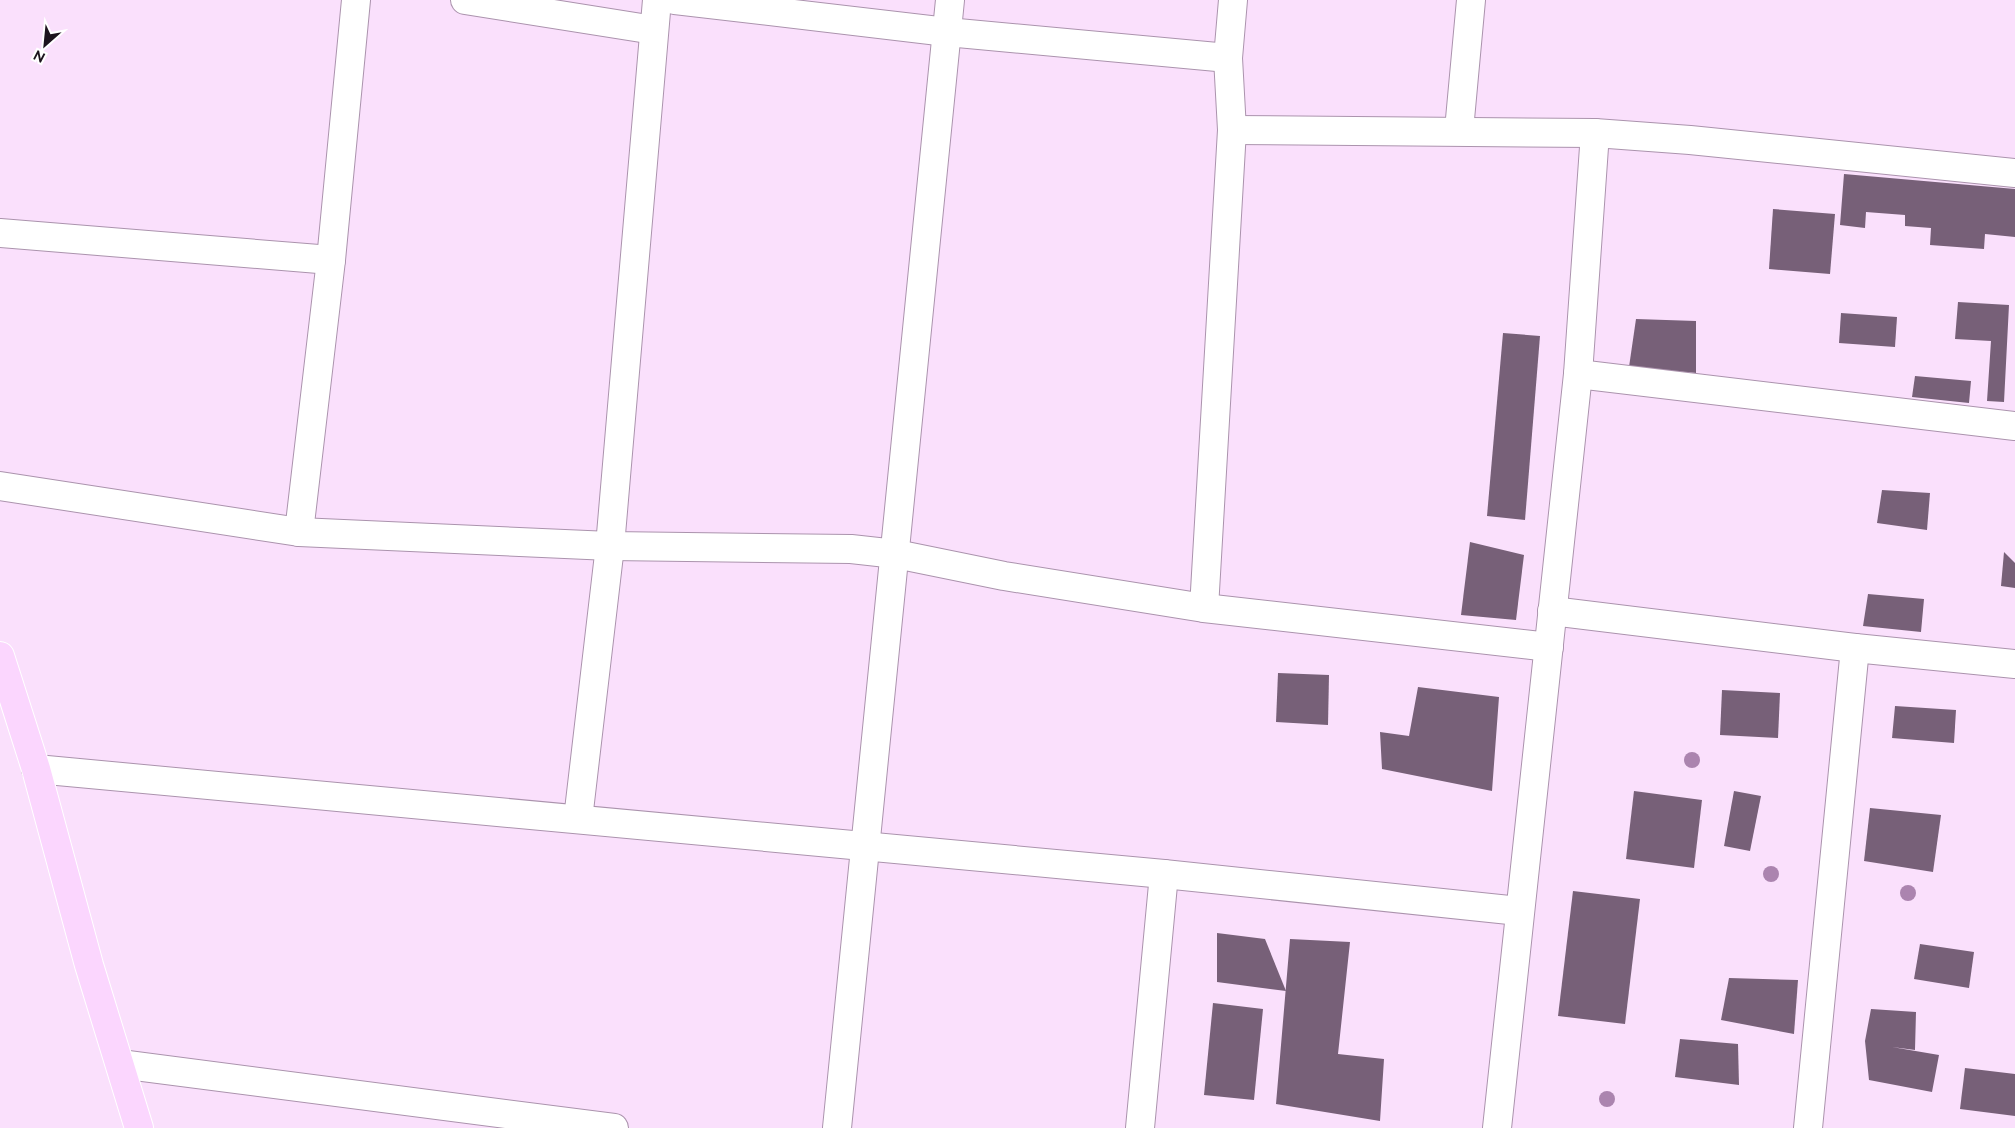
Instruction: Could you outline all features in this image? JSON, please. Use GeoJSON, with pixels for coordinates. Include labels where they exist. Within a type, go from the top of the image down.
{"type":"FeatureCollection","features":[{"type":"Feature","properties":{"kind":"main road"},"geometry":{"type":"LineString","coordinates":[[0,656],[6,701],[36,769],[89,965],[139,1128]]}},
{"type":"Feature","properties":{"kind":"street"},"geometry":{"type":"LineString","coordinates":[[299,532],[330,260],[356,0]]}},
{"type":"Feature","properties":{"kind":"street"},"geometry":{"type":"LineString","coordinates":[[465,0],[654,30]]}},
{"type":"Feature","properties":{"kind":"street"},"geometry":{"type":"LineString","coordinates":[[578,819],[610,546],[657,0]]}},
{"type":"Feature","properties":{"kind":"street"},"geometry":{"type":"LineString","coordinates":[[675,0],[947,32],[1228,58]]}},
{"type":"Feature","properties":{"kind":"street"},"geometry":{"type":"LineString","coordinates":[[837,1128],[950,0]]}},
{"type":"Feature","properties":{"kind":"street"},"geometry":{"type":"LineString","coordinates":[[1204,608],[1232,130],[1228,58],[1233,0]]}},
{"type":"Feature","properties":{"kind":"street"},"geometry":{"type":"LineString","coordinates":[[1459,130],[1471,0]]}},
{"type":"Feature","properties":{"kind":"street"},"geometry":{"type":"LineString","coordinates":[[1232,130],[1459,130],[1596,133],[1690,140],[2015,172]]}},
{"type":"Feature","properties":{"kind":"street"},"geometry":{"type":"LineString","coordinates":[[1497,1128],[1578,374],[1596,133]]}},
{"type":"Feature","properties":{"kind":"street"},"geometry":{"type":"LineString","coordinates":[[0,234],[330,260]]}},
{"type":"Feature","properties":{"kind":"street"},"geometry":{"type":"LineString","coordinates":[[1578,374],[2015,426]]}},
{"type":"Feature","properties":{"kind":"street"},"geometry":{"type":"LineString","coordinates":[[0,486],[299,532],[610,546],[851,549],[896,554],[1004,576],[1204,608],[1548,648]]}},
{"type":"Feature","properties":{"kind":"street"},"geometry":{"type":"LineString","coordinates":[[1552,611],[1855,648],[2015,664]]}},
{"type":"Feature","properties":{"kind":"street"},"geometry":{"type":"LineString","coordinates":[[1808,1128],[1855,648]]}},
{"type":"Feature","properties":{"kind":"street"},"geometry":{"type":"LineString","coordinates":[[36,769],[1164,874],[1519,911]]}},
{"type":"Feature","properties":{"kind":"street"},"geometry":{"type":"LineString","coordinates":[[1140,1128],[1164,874]]}},
{"type":"Feature","properties":{"kind":"street"},"geometry":{"type":"LineString","coordinates":[[120,1064],[614,1128]]}},
{"type":"Feature","properties":{"kind":"building"},"geometry":{"type":"Polygon","coordinates":[[[1844,174],[2015,189],[2015,237],[1985,234],[1984,249],[1930,245],[1931,228],[1905,226],[1905,215],[1866,212],[1865,228],[1840,225],[1844,174]]]}},
{"type":"Feature","properties":{"kind":"building"},"geometry":{"type":"Polygon","coordinates":[[[1773,209],[1835,214],[1830,274],[1769,269],[1773,209]]]}},
{"type":"Feature","properties":{"kind":"building"},"geometry":{"type":"Polygon","coordinates":[[[1958,302],[2009,305],[2004,402],[1987,401],[1991,341],[1955,339],[1958,302]]]}},
{"type":"Feature","properties":{"kind":"building"},"geometry":{"type":"Polygon","coordinates":[[[1841,313],[1897,317],[1895,347],[1839,343],[1841,313]]]}},
{"type":"Feature","properties":{"kind":"building"},"geometry":{"type":"Polygon","coordinates":[[[1636,319],[1696,321],[1696,373],[1629,367],[1636,319]]]}},
{"type":"Feature","properties":{"kind":"building"},"geometry":{"type":"Polygon","coordinates":[[[1503,333],[1540,336],[1525,520],[1487,516],[1503,333]]]}},
{"type":"Feature","properties":{"kind":"building"},"geometry":{"type":"Polygon","coordinates":[[[1915,376],[1971,381],[1969,403],[1912,397],[1915,376]]]}},
{"type":"Feature","properties":{"kind":"building"},"geometry":{"type":"Polygon","coordinates":[[[1882,490],[1930,493],[1927,530],[1877,523],[1882,490]]]}},
{"type":"Feature","properties":{"kind":"building"},"geometry":{"type":"Polygon","coordinates":[[[1470,542],[1524,555],[1516,620],[1461,615],[1470,542]]]}},
{"type":"Feature","properties":{"kind":"building"},"geometry":{"type":"Polygon","coordinates":[[[2004,552],[2015,563],[2015,588],[2001,586],[2004,552]]]}},
{"type":"Feature","properties":{"kind":"building"},"geometry":{"type":"Polygon","coordinates":[[[1868,594],[1924,599],[1921,632],[1863,626],[1868,594]]]}},
{"type":"Feature","properties":{"kind":"building"},"geometry":{"type":"Polygon","coordinates":[[[1278,673],[1329,675],[1328,725],[1276,722],[1278,673]]]}},
{"type":"Feature","properties":{"kind":"building"},"geometry":{"type":"Polygon","coordinates":[[[1418,687],[1499,697],[1492,791],[1382,769],[1380,732],[1409,736],[1418,687]]]}},
{"type":"Feature","properties":{"kind":"building"},"geometry":{"type":"Polygon","coordinates":[[[1722,690],[1780,693],[1778,738],[1720,735],[1722,690]]]}},
{"type":"Feature","properties":{"kind":"building"},"geometry":{"type":"Polygon","coordinates":[[[1895,706],[1956,710],[1954,743],[1892,738],[1895,706]]]}},
{"type":"Feature","properties":{"kind":"building"},"geometry":{"type":"Polygon","coordinates":[[[1634,791],[1702,800],[1694,868],[1626,859],[1634,791]]]}},
{"type":"Feature","properties":{"kind":"building"},"geometry":{"type":"Polygon","coordinates":[[[1734,791],[1761,796],[1750,851],[1724,846],[1734,791]]]}},
{"type":"Feature","properties":{"kind":"building"},"geometry":{"type":"Polygon","coordinates":[[[1870,808],[1941,815],[1933,872],[1864,861],[1870,808]]]}},
{"type":"Feature","properties":{"kind":"building"},"geometry":{"type":"Polygon","coordinates":[[[1573,891],[1640,899],[1625,1024],[1558,1016],[1573,891]]]}},
{"type":"Feature","properties":{"kind":"building"},"geometry":{"type":"Polygon","coordinates":[[[1217,933],[1265,939],[1286,991],[1217,982],[1217,933]]]}},
{"type":"Feature","properties":{"kind":"building"},"geometry":{"type":"Polygon","coordinates":[[[1290,939],[1350,942],[1338,1054],[1384,1059],[1380,1121],[1276,1104],[1290,939]]]}},
{"type":"Feature","properties":{"kind":"building"},"geometry":{"type":"Polygon","coordinates":[[[1920,944],[1974,952],[1969,988],[1914,979],[1920,944]]]}},
{"type":"Feature","properties":{"kind":"building"},"geometry":{"type":"Polygon","coordinates":[[[1729,978],[1798,980],[1794,1034],[1721,1020],[1729,978]]]}},
{"type":"Feature","properties":{"kind":"building"},"geometry":{"type":"Polygon","coordinates":[[[1213,1003],[1263,1009],[1254,1100],[1204,1095],[1213,1003]]]}},
{"type":"Feature","properties":{"kind":"building"},"geometry":{"type":"Polygon","coordinates":[[[1871,1009],[1916,1012],[1915,1050],[1892,1047],[1939,1055],[1932,1092],[1869,1080],[1865,1041],[1871,1009]]]}},
{"type":"Feature","properties":{"kind":"building"},"geometry":{"type":"Polygon","coordinates":[[[1680,1039],[1738,1044],[1739,1085],[1675,1077],[1680,1039]]]}},
{"type":"Feature","properties":{"kind":"building"},"geometry":{"type":"Polygon","coordinates":[[[1965,1068],[2015,1074],[2015,1116],[1960,1109],[1965,1068]]]}}]}
